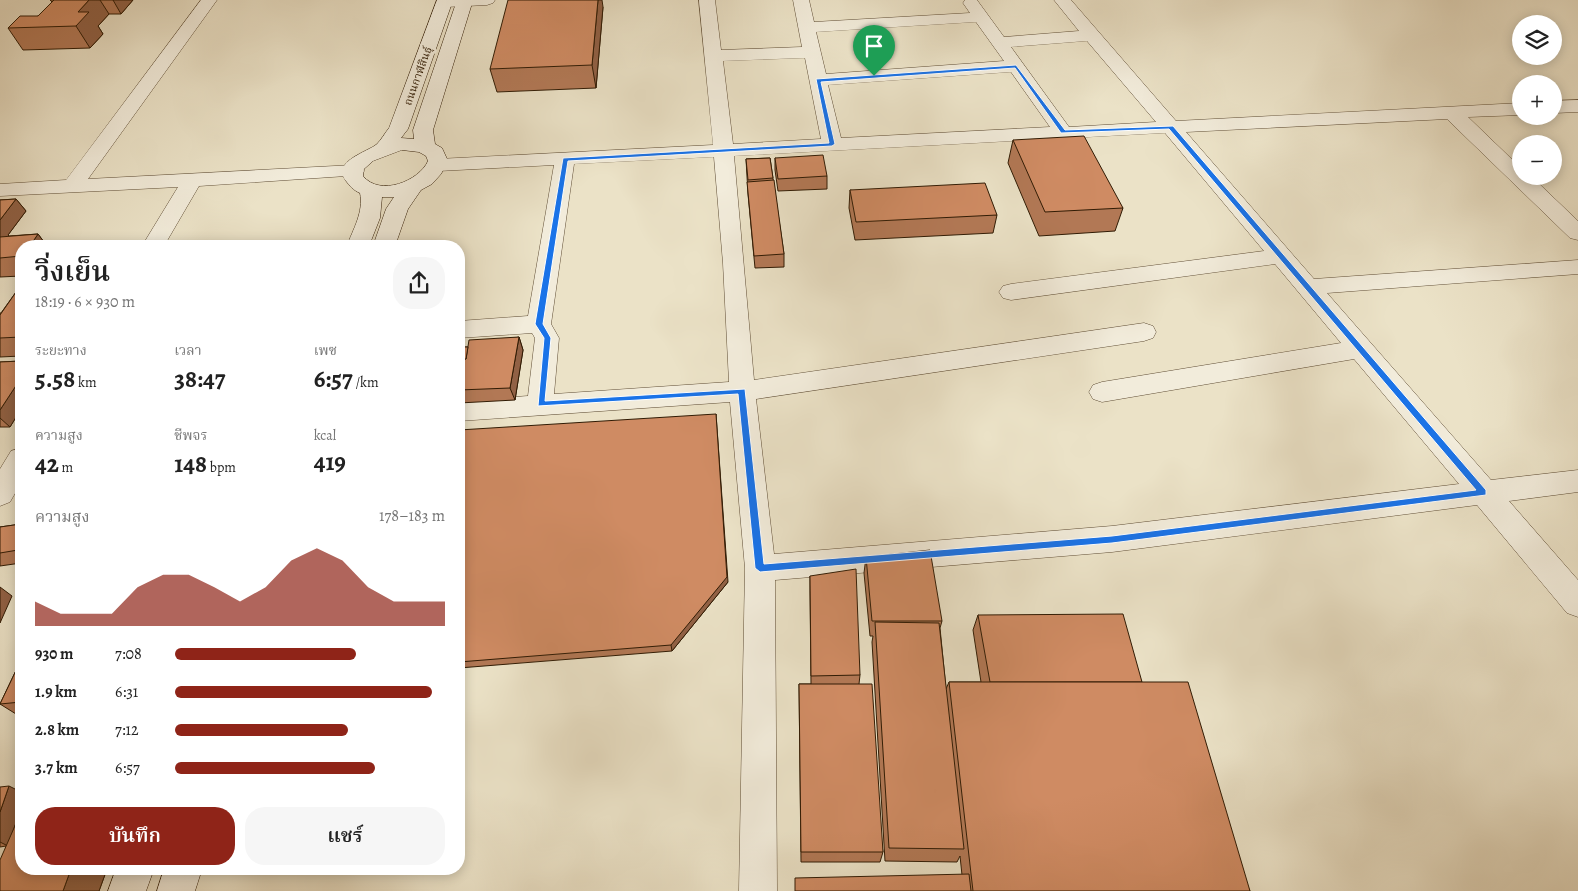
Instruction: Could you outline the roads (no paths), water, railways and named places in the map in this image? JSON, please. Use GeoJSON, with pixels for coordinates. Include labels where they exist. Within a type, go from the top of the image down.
{"type":"FeatureCollection","features":[{"type":"Feature","properties":{"kind":"street"},"geometry":{"type":"LineString","coordinates":[[72,186],[209,0]]}},
{"type":"Feature","properties":{"kind":"street","name":"ถนนกาฬสินธุ์"},"geometry":{"type":"LineString","coordinates":[[425,146],[423,130],[465,0]]}},
{"type":"Feature","properties":{"kind":"street"},"geometry":{"type":"LineString","coordinates":[[445,1],[487,0]]}},
{"type":"Feature","properties":{"kind":"street"},"geometry":{"type":"LineString","coordinates":[[708,0],[724,151],[742,391],[760,568],[758,891]]}},
{"type":"Feature","properties":{"kind":"street"},"geometry":{"type":"LineString","coordinates":[[801,0],[832,144]]}},
{"type":"Feature","properties":{"kind":"street"},"geometry":{"type":"LineString","coordinates":[[969,0],[1063,132]]}},
{"type":"Feature","properties":{"kind":"street"},"geometry":{"type":"LineString","coordinates":[[1062,0],[1578,603]]}},
{"type":"Feature","properties":{"kind":"street","name":"ถนนกาฬสินธุ์"},"geometry":{"type":"LineString","coordinates":[[384,148],[398,129],[445,1]]}},
{"type":"Feature","properties":{"kind":"street"},"geometry":{"type":"LineString","coordinates":[[806,27],[981,17]]}},
{"type":"Feature","properties":{"kind":"street"},"geometry":{"type":"LineString","coordinates":[[1000,44],[1092,36]]}},
{"type":"Feature","properties":{"kind":"street"},"geometry":{"type":"LineString","coordinates":[[713,56],[812,52]]}},
{"type":"Feature","properties":{"kind":"street"},"geometry":{"type":"LineString","coordinates":[[818,80],[1016,66]]}},
{"type":"Feature","properties":{"kind":"street"},"geometry":{"type":"LineString","coordinates":[[1562,107],[1578,106]]}},
{"type":"Feature","properties":{"kind":"street"},"geometry":{"type":"LineString","coordinates":[[438,166],[1512,109]]}},
{"type":"Feature","properties":{"kind":"street"},"geometry":{"type":"LineString","coordinates":[[1451,112],[1578,233]]}},
{"type":"Feature","properties":{"kind":"street"},"geometry":{"type":"LineString","coordinates":[[402,144],[425,146],[437,155],[438,166],[433,174],[412,187],[397,191],[370,190],[360,185],[355,179],[354,171],[358,163],[366,156],[384,148],[402,144]]}},
{"type":"Feature","properties":{"kind":"street"},"geometry":{"type":"LineString","coordinates":[[540,404],[547,338],[539,324],[565,159]]}},
{"type":"Feature","properties":{"kind":"street"},"geometry":{"type":"LineString","coordinates":[[0,190],[354,171]]}},
{"type":"Feature","properties":{"kind":"street"},"geometry":{"type":"LineString","coordinates":[[157,240],[192,180]]}},
{"type":"Feature","properties":{"kind":"street"},"geometry":{"type":"LineString","coordinates":[[386,240],[397,209],[412,187]]}},
{"type":"Feature","properties":{"kind":"street"},"geometry":{"type":"LineString","coordinates":[[360,240],[372,209],[373,198],[370,190]]}},
{"type":"Feature","properties":{"kind":"street"},"geometry":{"type":"LineString","coordinates":[[1011,292],[1280,256]]}},
{"type":"Feature","properties":{"kind":"street"},"geometry":{"type":"LineString","coordinates":[[1307,287],[1578,267]]}},
{"type":"Feature","properties":{"kind":"street"},"geometry":{"type":"LineString","coordinates":[[465,329],[539,324]]}},
{"type":"Feature","properties":{"kind":"street"},"geometry":{"type":"LineString","coordinates":[[465,410],[742,391],[1144,332]]}},
{"type":"Feature","properties":{"kind":"street"},"geometry":{"type":"LineString","coordinates":[[1102,392],[1360,349]]}},
{"type":"Feature","properties":{"kind":"street"},"geometry":{"type":"LineString","coordinates":[[0,494],[15,469]]}},
{"type":"Feature","properties":{"kind":"street"},"geometry":{"type":"LineString","coordinates":[[760,568],[1112,539],[1578,481]]}},
{"type":"Feature","properties":{"kind":"street"},"geometry":{"type":"LineString","coordinates":[[127,891],[133,875]]}},
{"type":"Feature","properties":{"kind":"street"},"geometry":{"type":"LineString","coordinates":[[176,891],[181,875]]}}]}
